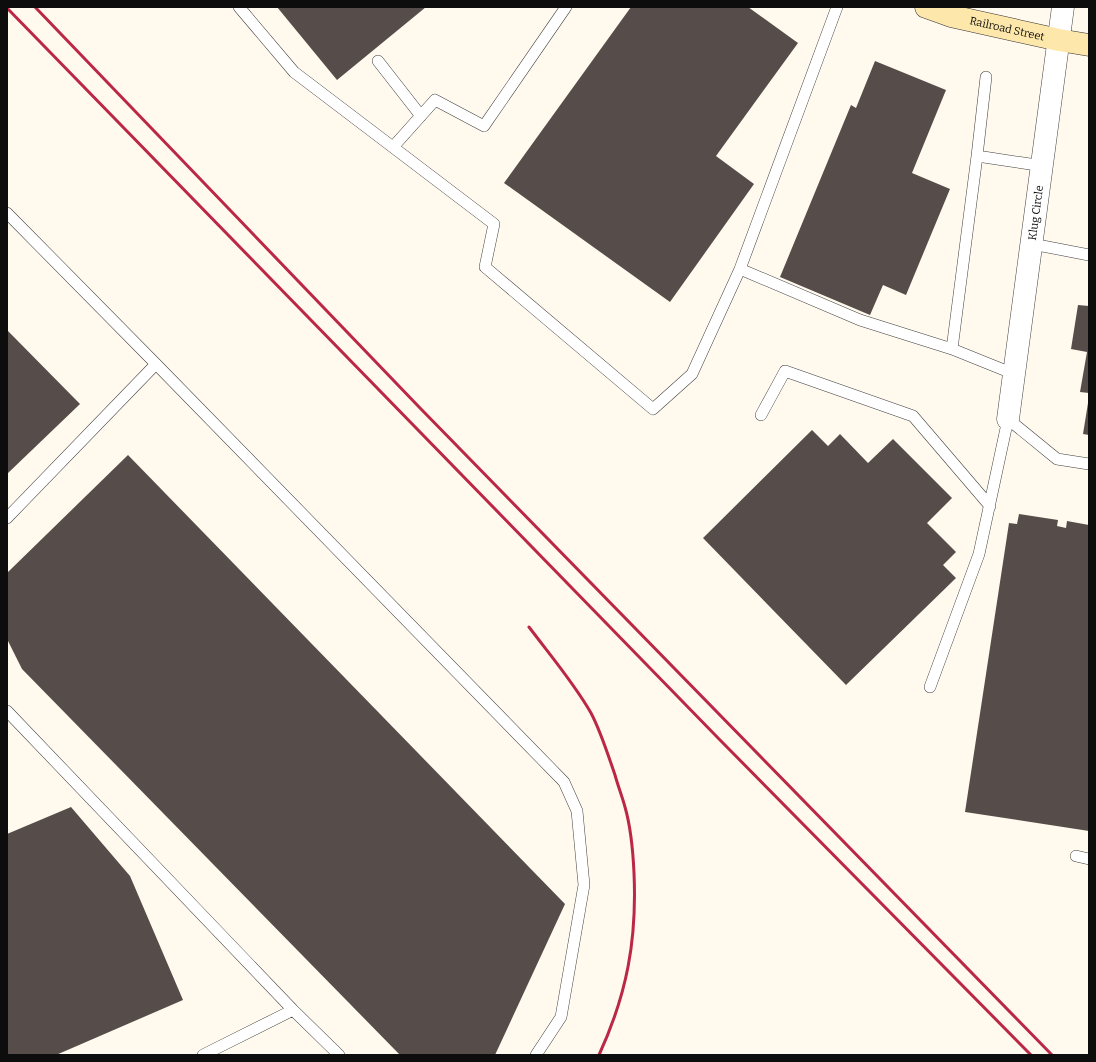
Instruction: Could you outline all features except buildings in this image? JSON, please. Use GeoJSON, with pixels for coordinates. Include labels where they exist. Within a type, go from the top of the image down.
{"type":"FeatureCollection","features":[{"type":"Feature","properties":{"kind":"main road","name":"Railroad Street"},"geometry":{"type":"LineString","coordinates":[[926,7],[951,16],[1059,40],[1089,45]]}},
{"type":"Feature","properties":{"kind":"street","name":"Klug Circle"},"geometry":{"type":"LineString","coordinates":[[1008,419],[1064,7]]}},
{"type":"Feature","properties":{"kind":"lane"},"geometry":{"type":"LineString","coordinates":[[239,7],[294,72],[494,224],[486,267],[653,409],[692,374],[740,270],[837,7]]}},
{"type":"Feature","properties":{"kind":"lane"},"geometry":{"type":"LineString","coordinates":[[393,147],[435,100],[484,126],[566,7]]}},
{"type":"Feature","properties":{"kind":"lane"},"geometry":{"type":"LineString","coordinates":[[378,61],[421,116]]}},
{"type":"Feature","properties":{"kind":"lane"},"geometry":{"type":"LineString","coordinates":[[952,349],[986,77]]}},
{"type":"Feature","properties":{"kind":"lane"},"geometry":{"type":"LineString","coordinates":[[977,156],[1042,166]]}},
{"type":"Feature","properties":{"kind":"lane"},"geometry":{"type":"LineString","coordinates":[[7,213],[564,782],[577,811],[584,885],[561,1018],[536,1055]]}},
{"type":"Feature","properties":{"kind":"lane"},"geometry":{"type":"LineString","coordinates":[[1032,244],[1089,255]]}},
{"type":"Feature","properties":{"kind":"lane"},"geometry":{"type":"LineString","coordinates":[[740,270],[860,320],[952,349],[1014,374]]}},
{"type":"Feature","properties":{"kind":"lane"},"geometry":{"type":"LineString","coordinates":[[7,518],[156,364]]}},
{"type":"Feature","properties":{"kind":"lane"},"geometry":{"type":"LineString","coordinates":[[761,414],[785,371],[913,416],[990,506]]}},
{"type":"Feature","properties":{"kind":"lane"},"geometry":{"type":"LineString","coordinates":[[930,687],[979,554],[1008,419],[1057,460],[1089,464]]}},
{"type":"Feature","properties":{"kind":"lane"},"geometry":{"type":"LineString","coordinates":[[9,717],[293,1010],[339,1055]]}},
{"type":"Feature","properties":{"kind":"lane"},"geometry":{"type":"LineString","coordinates":[[1076,856],[1089,859]]}},
{"type":"Feature","properties":{"kind":"lane"},"geometry":{"type":"LineString","coordinates":[[203,1055],[293,1010]]}},
{"type":"Feature","properties":{"kind":"railway"},"geometry":{"type":"LineString","coordinates":[[35,7],[420,408],[1052,1055]]}},
{"type":"Feature","properties":{"kind":"railway"},"geometry":{"type":"LineString","coordinates":[[7,8],[720,740],[1031,1055]]}},
{"type":"Feature","properties":{"kind":"railway"},"geometry":{"type":"LineString","coordinates":[[529,627],[569,680],[595,720],[615,775],[625,807],[630,831],[634,865],[635,898],[632,944],[617,1010],[599,1055]]}}]}
